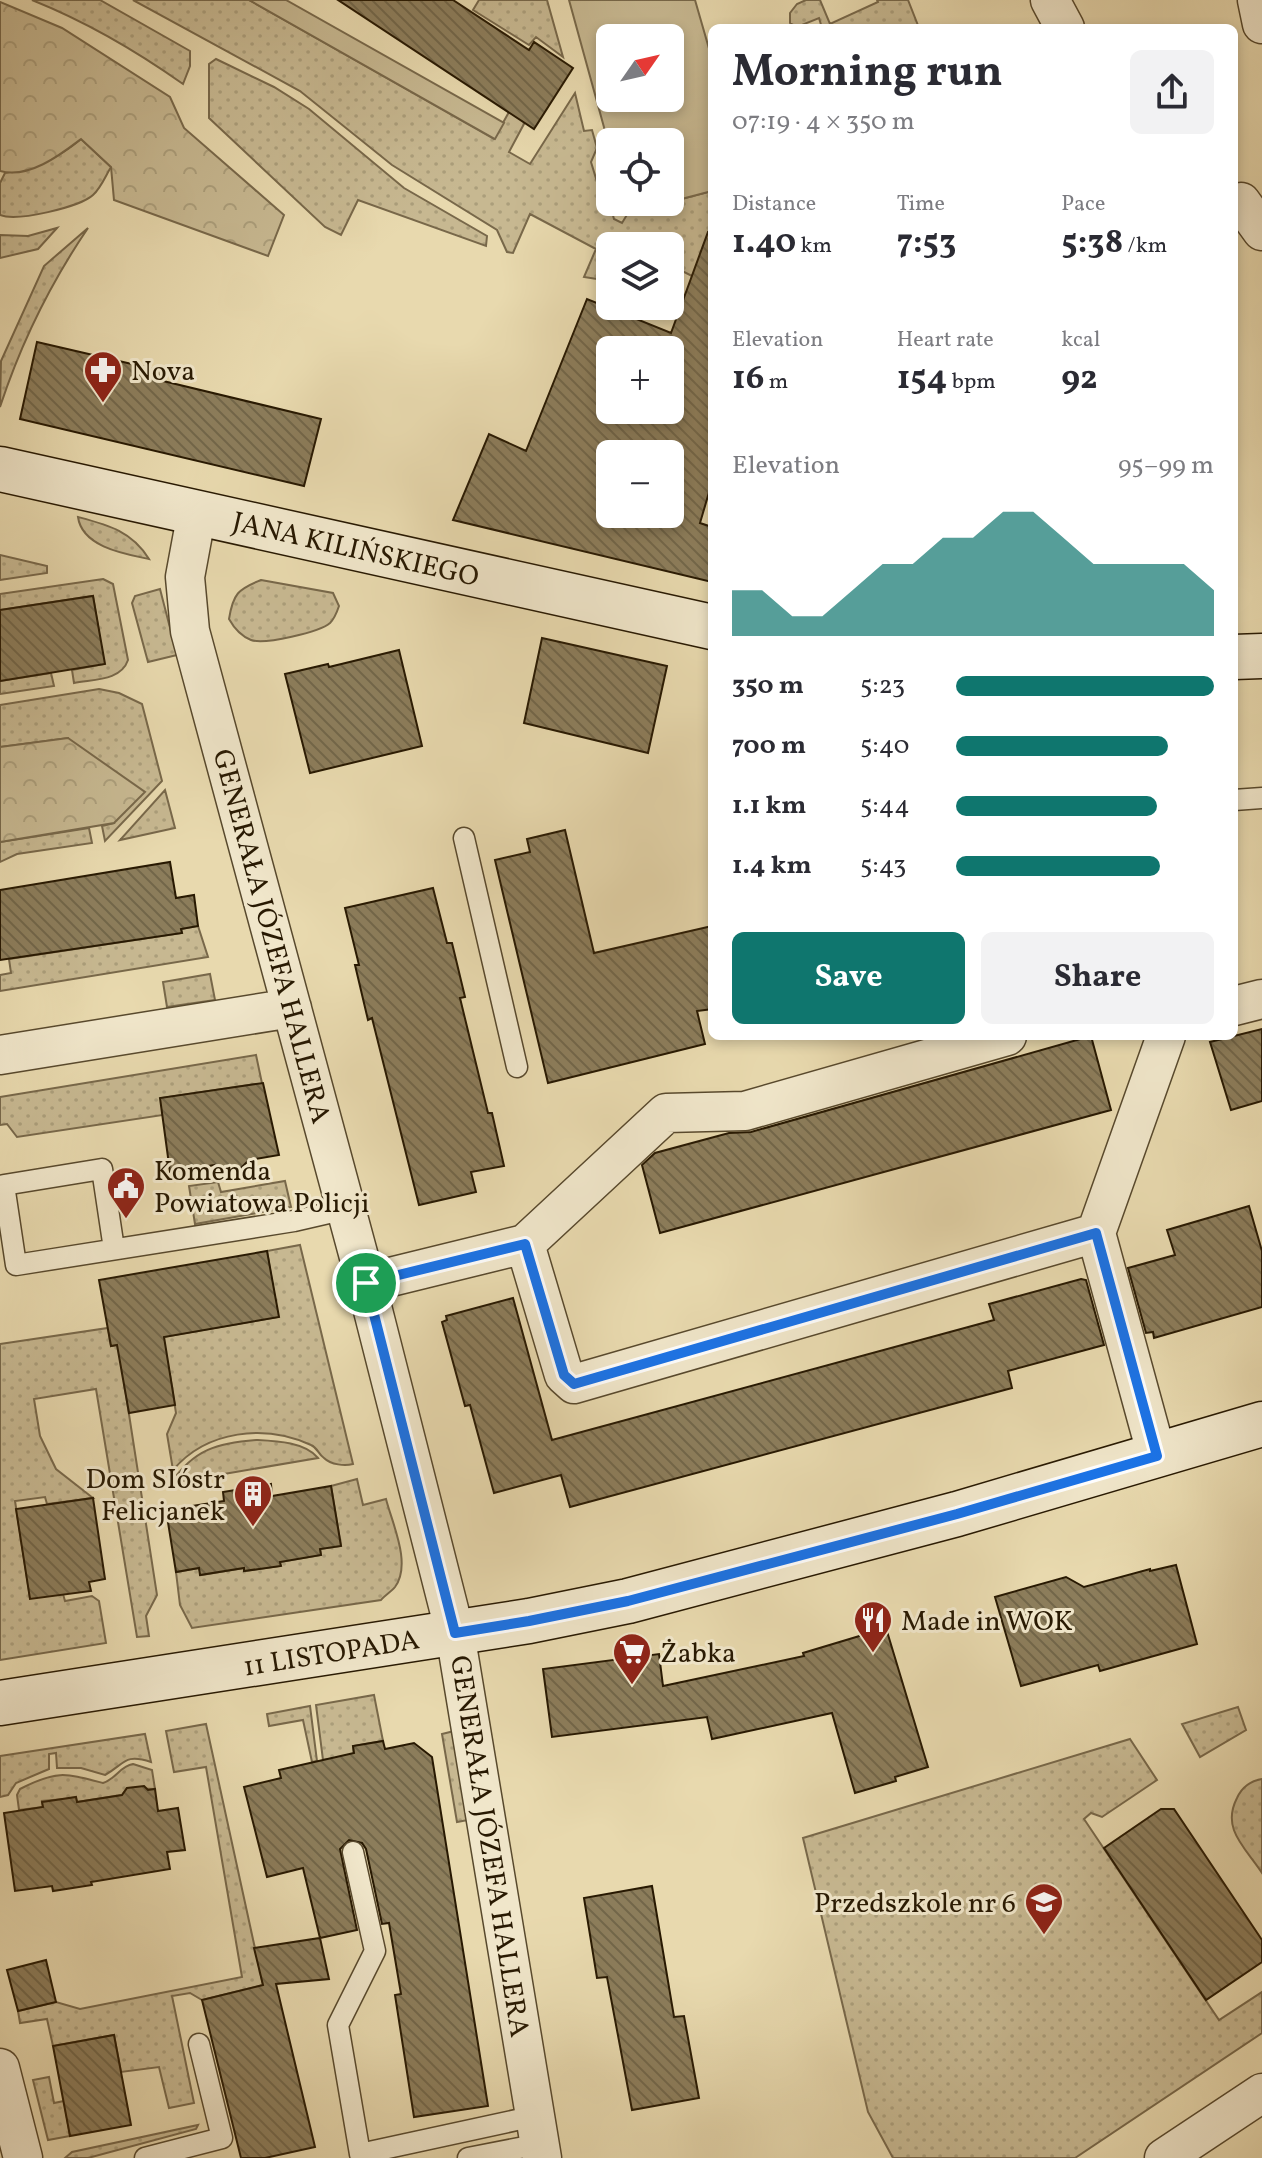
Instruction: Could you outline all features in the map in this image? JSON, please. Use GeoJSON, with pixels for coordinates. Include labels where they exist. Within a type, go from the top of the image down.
{"type":"FeatureCollection","features":[{"type":"Feature","properties":{"kind":"street"},"geometry":{"type":"LineString","coordinates":[[1050,0],[1063,24]]}},
{"type":"Feature","properties":{"kind":"street"},"geometry":{"type":"LineString","coordinates":[[1257,0],[1262,24]]}},
{"type":"Feature","properties":{"kind":"street","name":"JANA KILIŃSKIEGO"},"geometry":{"type":"LineString","coordinates":[[0,469],[708,626]]}},
{"type":"Feature","properties":{"kind":"street","name":"GENERAŁA JÓZEFA HALLERA"},"geometry":{"type":"LineString","coordinates":[[197,512],[185,577],[190,631],[366,1283],[455,1633],[539,2139]]}},
{"type":"Feature","properties":{"kind":"street"},"geometry":{"type":"LineString","coordinates":[[1238,657],[1262,656]]}},
{"type":"Feature","properties":{"kind":"street"},"geometry":{"type":"LineString","coordinates":[[1238,1005],[1262,999]]}},
{"type":"Feature","properties":{"kind":"street"},"geometry":{"type":"LineString","coordinates":[[0,1055],[292,1008]]}},
{"type":"Feature","properties":{"kind":"street"},"geometry":{"type":"LineString","coordinates":[[366,1283],[525,1244],[666,1113],[745,1111],[993,1040]]}},
{"type":"Feature","properties":{"kind":"street"},"geometry":{"type":"LineString","coordinates":[[1157,1456],[1096,1233],[1165,1040]]}},
{"type":"Feature","properties":{"kind":"street"},"geometry":{"type":"LineString","coordinates":[[525,1244],[564,1375],[574,1384],[1096,1233]]}},
{"type":"Feature","properties":{"kind":"street","name":"11 LISTOPADA"},"geometry":{"type":"LineString","coordinates":[[0,1703],[529,1621],[628,1601],[957,1514],[1262,1424]]}},
{"type":"Feature","properties":{"kind":"street"},"geometry":{"type":"LineString","coordinates":[[0,2068],[23,2158]]}},
{"type":"Feature","properties":{"kind":"street"},"geometry":{"type":"LineString","coordinates":[[1164,2158],[1262,2093]]}},
{"type":"Feature","properties":{"kind":"lane"},"geometry":{"type":"LineString","coordinates":[[1238,800],[1262,798]]}},
{"type":"Feature","properties":{"kind":"lane"},"geometry":{"type":"LineString","coordinates":[[464,838],[517,1067]]}},
{"type":"Feature","properties":{"kind":"lane"},"geometry":{"type":"LineString","coordinates":[[114,1249],[102,1169],[4,1185],[16,1265],[294,1221],[346,1209]]}},
{"type":"Feature","properties":{"kind":"lane"},"geometry":{"type":"LineString","coordinates":[[353,1852],[375,1951],[338,2025],[360,2154],[539,2139]]}},
{"type":"Feature","properties":{"kind":"lane"},"geometry":{"type":"LineString","coordinates":[[145,2158],[222,2138],[199,2044]]}},
{"type":"Feature","properties":{"kind":"lane"},"geometry":{"type":"LineString","coordinates":[[468,2158],[539,2139]]}},
{"type":"Feature","properties":{"kind":"green space"},"geometry":{"type":"Polygon","coordinates":[[[32,0],[100,0],[190,51],[190,66],[183,84],[110,38],[32,0]]]}},
{"type":"Feature","properties":{"kind":"green space"},"geometry":{"type":"Polygon","coordinates":[[[133,0],[249,0],[494,139],[509,112],[525,122],[509,152],[530,164],[575,93],[584,131],[592,130],[596,144],[591,162],[596,178],[596,216],[613,216],[622,223],[626,216],[684,216],[684,198],[708,192],[708,262],[692,276],[684,272],[684,232],[596,232],[596,249],[530,214],[513,253],[507,252],[497,230],[392,165],[300,91],[133,0]]]}},
{"type":"Feature","properties":{"kind":"green space"},"geometry":{"type":"Polygon","coordinates":[[[249,0],[286,0],[504,123],[495,139],[249,0]]]}},
{"type":"Feature","properties":{"kind":"green space"},"geometry":{"type":"Polygon","coordinates":[[[479,0],[547,0],[563,57],[536,37],[529,45],[473,10],[479,0]]]}},
{"type":"Feature","properties":{"kind":"green space"},"geometry":{"type":"Polygon","coordinates":[[[569,0],[695,0],[708,45],[708,192],[684,198],[684,128],[604,128],[600,112],[684,112],[684,24],[596,24],[596,98],[569,0]]]}},
{"type":"Feature","properties":{"kind":"green space"},"geometry":{"type":"Polygon","coordinates":[[[820,0],[830,24],[821,24],[819,18],[804,24],[790,23],[790,13],[797,4],[820,0]]]}},
{"type":"Feature","properties":{"kind":"green space"},"geometry":{"type":"Polygon","coordinates":[[[877,0],[908,0],[917,24],[830,24],[877,0]]]}},
{"type":"Feature","properties":{"kind":"green space"},"geometry":{"type":"Polygon","coordinates":[[[0,2],[62,28],[170,97],[184,128],[284,215],[268,256],[114,200],[111,167],[81,139],[33,169],[11,173],[0,171],[0,2]]]}},
{"type":"Feature","properties":{"kind":"green space"},"geometry":{"type":"Polygon","coordinates":[[[216,59],[274,87],[309,109],[404,188],[487,236],[486,246],[358,200],[341,235],[325,227],[209,118],[209,64],[216,59]]]}},
{"type":"Feature","properties":{"kind":"green space"},"geometry":{"type":"Polygon","coordinates":[[[81,139],[111,167],[93,195],[48,212],[20,217],[0,215],[0,183],[5,173],[46,162],[81,139]]]}},
{"type":"Feature","properties":{"kind":"green space"},"geometry":{"type":"Polygon","coordinates":[[[57,228],[38,249],[0,258],[0,235],[28,236],[57,228]]]}},
{"type":"Feature","properties":{"kind":"green space"},"geometry":{"type":"Polygon","coordinates":[[[88,228],[38,314],[0,407],[1,361],[44,266],[88,228]]]}},
{"type":"Feature","properties":{"kind":"green space"},"geometry":{"type":"Polygon","coordinates":[[[596,249],[596,279],[584,277],[596,249]]]}},
{"type":"Feature","properties":{"kind":"green space"},"geometry":{"type":"Polygon","coordinates":[[[78,517],[109,526],[127,536],[149,559],[96,542],[87,536],[78,517]]]}},
{"type":"Feature","properties":{"kind":"green space"},"geometry":{"type":"Polygon","coordinates":[[[0,555],[47,566],[47,573],[0,580],[0,555]]]}},
{"type":"Feature","properties":{"kind":"green space"},"geometry":{"type":"Polygon","coordinates":[[[103,579],[113,584],[128,660],[113,675],[74,683],[72,670],[104,664],[93,596],[0,610],[0,594],[103,579]]]}},
{"type":"Feature","properties":{"kind":"green space"},"geometry":{"type":"Polygon","coordinates":[[[261,580],[333,593],[339,606],[336,615],[324,627],[304,634],[267,641],[251,640],[238,631],[229,619],[238,594],[261,580]]]}},
{"type":"Feature","properties":{"kind":"green space"},"geometry":{"type":"Polygon","coordinates":[[[160,589],[177,655],[148,662],[132,603],[135,596],[160,589]]]}},
{"type":"Feature","properties":{"kind":"green space"},"geometry":{"type":"Polygon","coordinates":[[[51,673],[54,686],[0,694],[0,681],[51,673]]]}},
{"type":"Feature","properties":{"kind":"green space"},"geometry":{"type":"Polygon","coordinates":[[[99,689],[119,693],[142,704],[162,781],[105,841],[102,826],[114,823],[68,738],[0,747],[0,705],[99,689]]]}},
{"type":"Feature","properties":{"kind":"green space"},"geometry":{"type":"Polygon","coordinates":[[[68,738],[145,792],[114,823],[0,842],[0,747],[68,738]]]}},
{"type":"Feature","properties":{"kind":"green space"},"geometry":{"type":"Polygon","coordinates":[[[165,790],[175,828],[120,840],[165,790]]]}},
{"type":"Feature","properties":{"kind":"green space"},"geometry":{"type":"Polygon","coordinates":[[[89,828],[92,843],[17,854],[0,862],[0,842],[89,828]]]}},
{"type":"Feature","properties":{"kind":"green space"},"geometry":{"type":"Polygon","coordinates":[[[198,926],[208,957],[0,991],[0,975],[11,973],[9,959],[182,933],[181,929],[198,926]]]}},
{"type":"Feature","properties":{"kind":"green space"},"geometry":{"type":"Polygon","coordinates":[[[210,974],[215,1000],[167,1007],[163,982],[210,974]]]}},
{"type":"Feature","properties":{"kind":"green space"},"geometry":{"type":"Polygon","coordinates":[[[256,1055],[263,1088],[255,1084],[161,1098],[163,1115],[17,1137],[7,1124],[0,1125],[0,1097],[256,1055]]]}},
{"type":"Feature","properties":{"kind":"green space"},"geometry":{"type":"Polygon","coordinates":[[[285,1181],[291,1207],[195,1224],[189,1186],[218,1182],[221,1192],[285,1181]]]}},
{"type":"Feature","properties":{"kind":"green space"},"geometry":{"type":"Polygon","coordinates":[[[300,1245],[353,1464],[330,1462],[313,1446],[293,1438],[256,1433],[219,1439],[202,1446],[173,1470],[167,1434],[176,1413],[170,1375],[124,1382],[157,1595],[146,1616],[149,1636],[137,1637],[96,1389],[34,1399],[40,1436],[56,1469],[93,1498],[47,1504],[45,1497],[15,1501],[30,1598],[63,1594],[65,1601],[92,1596],[99,1601],[106,1643],[0,1660],[0,1344],[108,1328],[111,1346],[278,1317],[267,1251],[300,1245]]]}},
{"type":"Feature","properties":{"kind":"green space"},"geometry":{"type":"Polygon","coordinates":[[[256,1440],[298,1446],[318,1458],[171,1483],[198,1455],[218,1446],[256,1440]]]}},
{"type":"Feature","properties":{"kind":"green space"},"geometry":{"type":"Polygon","coordinates":[[[357,1479],[363,1505],[386,1499],[401,1555],[400,1578],[381,1600],[192,1628],[180,1605],[176,1572],[199,1568],[201,1575],[280,1566],[280,1562],[321,1555],[320,1549],[341,1546],[331,1486],[357,1479]]]}},
{"type":"Feature","properties":{"kind":"green space"},"geometry":{"type":"Polygon","coordinates":[[[374,1695],[383,1741],[353,1746],[354,1755],[323,1760],[316,1705],[374,1695]]]}},
{"type":"Feature","properties":{"kind":"green space"},"geometry":{"type":"Polygon","coordinates":[[[310,1706],[317,1761],[312,1762],[303,1720],[269,1726],[267,1714],[310,1706]]]}},
{"type":"Feature","properties":{"kind":"green space"},"geometry":{"type":"Polygon","coordinates":[[[1238,1707],[1246,1730],[1200,1757],[1182,1724],[1238,1707]]]}},
{"type":"Feature","properties":{"kind":"green space"},"geometry":{"type":"Polygon","coordinates":[[[206,1724],[263,1985],[202,2000],[190,1993],[172,1996],[194,2103],[169,2108],[159,2067],[121,2072],[114,2035],[53,2046],[47,2019],[20,2023],[18,2011],[56,2002],[80,2009],[242,1977],[206,1767],[174,1772],[166,1731],[206,1724]]]}},
{"type":"Feature","properties":{"kind":"green space"},"geometry":{"type":"Polygon","coordinates":[[[454,1731],[468,1820],[457,1822],[442,1734],[454,1731]]]}},
{"type":"Feature","properties":{"kind":"green space"},"geometry":{"type":"Polygon","coordinates":[[[145,1734],[151,1762],[130,1759],[105,1775],[81,1768],[57,1768],[56,1753],[49,1754],[49,1769],[16,1783],[8,1795],[0,1797],[0,1756],[145,1734]]]}},
{"type":"Feature","properties":{"kind":"green space","name":"Przedszkole nr 6"},"geometry":{"type":"Polygon","coordinates":[[[1130,1739],[1157,1780],[1102,1817],[1091,1813],[1084,1819],[1219,2020],[1262,1992],[1262,2033],[1075,2158],[893,2158],[868,2112],[803,1838],[1130,1739]]]}},
{"type":"Feature","properties":{"kind":"green space"},"geometry":{"type":"Polygon","coordinates":[[[133,1764],[152,1770],[155,1789],[127,1788],[122,1795],[77,1802],[76,1798],[42,1801],[43,1807],[19,1810],[17,1795],[20,1789],[33,1783],[61,1775],[103,1783],[133,1764]]]}},
{"type":"Feature","properties":{"kind":"green space"},"geometry":{"type":"Polygon","coordinates":[[[1262,1779],[1262,1873],[1237,1837],[1232,1819],[1241,1791],[1250,1783],[1262,1779]]]}},
{"type":"Feature","properties":{"kind":"green space"},"geometry":{"type":"Polygon","coordinates":[[[49,2077],[54,2103],[64,2101],[70,2136],[48,2140],[33,2080],[49,2077]]]}},
{"type":"Feature","properties":{"kind":"green space"},"geometry":{"type":"Polygon","coordinates":[[[198,2125],[196,2129],[88,2158],[65,2158],[72,2152],[198,2125]]]}},
{"type":"Feature","properties":{"kind":"building"},"geometry":{"type":"Polygon","coordinates":[[[338,0],[453,0],[529,50],[534,42],[573,68],[534,129],[338,0]]]}},
{"type":"Feature","properties":{"kind":"building"},"geometry":{"type":"Polygon","coordinates":[[[708,232],[708,496],[700,523],[708,526],[708,581],[453,520],[489,434],[526,451],[587,299],[596,303],[596,320],[639,320],[671,333],[676,320],[684,320],[684,298],[708,232]]]}},
{"type":"Feature","properties":{"kind":"building"},"geometry":{"type":"Polygon","coordinates":[[[37,342],[162,371],[159,380],[321,419],[304,486],[20,419],[37,342]]]}},
{"type":"Feature","properties":{"kind":"building"},"geometry":{"type":"Polygon","coordinates":[[[93,596],[105,664],[0,681],[0,610],[93,596]]]}},
{"type":"Feature","properties":{"kind":"building"},"geometry":{"type":"Polygon","coordinates":[[[542,638],[667,666],[648,753],[524,723],[542,638]]]}},
{"type":"Feature","properties":{"kind":"building"},"geometry":{"type":"Polygon","coordinates":[[[399,650],[422,746],[310,773],[285,674],[399,650]]]}},
{"type":"Feature","properties":{"kind":"building"},"geometry":{"type":"Polygon","coordinates":[[[565,830],[594,953],[708,927],[708,1010],[697,1011],[705,1044],[548,1083],[495,860],[530,852],[527,839],[565,830]]]}},
{"type":"Feature","properties":{"kind":"building"},"geometry":{"type":"Polygon","coordinates":[[[170,862],[176,898],[194,895],[198,926],[181,929],[182,933],[0,960],[0,890],[170,862]]]}},
{"type":"Feature","properties":{"kind":"building"},"geometry":{"type":"Polygon","coordinates":[[[433,888],[447,943],[452,943],[465,997],[460,998],[504,1166],[471,1172],[476,1192],[419,1205],[372,1018],[368,1020],[345,908],[433,888]]]}},
{"type":"Feature","properties":{"kind":"building"},"geometry":{"type":"Polygon","coordinates":[[[1262,1029],[1262,1101],[1231,1110],[1210,1042],[1238,1040],[1238,1035],[1262,1029]]]}},
{"type":"Feature","properties":{"kind":"building"},"geometry":{"type":"Polygon","coordinates":[[[1077,1040],[1092,1040],[1111,1110],[660,1233],[642,1165],[655,1153],[729,1133],[751,1132],[1077,1040]]]}},
{"type":"Feature","properties":{"kind":"building"},"geometry":{"type":"Polygon","coordinates":[[[263,1083],[279,1155],[249,1160],[240,1169],[216,1173],[215,1165],[170,1172],[160,1098],[263,1083]]]}},
{"type":"Feature","properties":{"kind":"building"},"geometry":{"type":"Polygon","coordinates":[[[1249,1206],[1262,1251],[1262,1307],[1154,1338],[1153,1332],[1146,1333],[1128,1268],[1175,1255],[1167,1230],[1249,1206]]]}},
{"type":"Feature","properties":{"kind":"building"},"geometry":{"type":"Polygon","coordinates":[[[267,1251],[279,1317],[164,1337],[175,1405],[129,1413],[117,1345],[111,1346],[99,1280],[267,1251]]]}},
{"type":"Feature","properties":{"kind":"building"},"geometry":{"type":"Polygon","coordinates":[[[1086,1280],[1104,1345],[1008,1371],[1012,1388],[570,1507],[561,1475],[494,1493],[470,1405],[465,1406],[442,1322],[447,1320],[446,1316],[513,1298],[552,1440],[994,1320],[989,1304],[1086,1280]]]}},
{"type":"Feature","properties":{"kind":"building","name":"Dom SIóstr Felicjanek"},"geometry":{"type":"Polygon","coordinates":[[[271,1484],[272,1496],[331,1486],[341,1546],[320,1549],[321,1555],[280,1562],[281,1566],[200,1575],[199,1568],[176,1572],[166,1510],[224,1501],[223,1492],[271,1484]]]}},
{"type":"Feature","properties":{"kind":"building"},"geometry":{"type":"Polygon","coordinates":[[[93,1498],[105,1579],[89,1582],[91,1591],[30,1599],[16,1509],[93,1498]]]}},
{"type":"Feature","properties":{"kind":"building"},"geometry":{"type":"Polygon","coordinates":[[[1176,1565],[1197,1644],[1100,1671],[1098,1665],[1021,1686],[995,1597],[1066,1577],[1084,1587],[1176,1565]]]}},
{"type":"Feature","properties":{"kind":"building"},"geometry":{"type":"Polygon","coordinates":[[[886,1628],[928,1767],[895,1777],[896,1781],[855,1793],[832,1713],[712,1739],[707,1717],[552,1737],[543,1669],[659,1654],[663,1686],[804,1656],[803,1653],[886,1628]]]}},
{"type":"Feature","properties":{"kind":"building"},"geometry":{"type":"Polygon","coordinates":[[[383,1741],[385,1749],[414,1743],[432,1757],[488,2106],[414,2117],[395,1995],[401,1994],[389,1923],[382,1924],[366,1849],[362,1843],[349,1840],[340,1849],[357,1930],[320,1938],[303,1868],[267,1877],[244,1787],[281,1778],[279,1770],[354,1753],[353,1746],[383,1741]]]}},
{"type":"Feature","properties":{"kind":"building"},"geometry":{"type":"Polygon","coordinates":[[[144,1786],[148,1790],[155,1789],[158,1811],[178,1808],[185,1850],[167,1852],[170,1869],[53,1891],[52,1886],[15,1891],[4,1813],[43,1807],[42,1802],[76,1797],[77,1802],[122,1795],[127,1788],[144,1786]]]}},
{"type":"Feature","properties":{"kind":"building"},"geometry":{"type":"Polygon","coordinates":[[[1161,1809],[1174,1809],[1262,1940],[1262,1962],[1206,2000],[1104,1848],[1161,1809]]]}},
{"type":"Feature","properties":{"kind":"building"},"geometry":{"type":"Polygon","coordinates":[[[652,1886],[674,2017],[684,2016],[699,2098],[632,2110],[607,1977],[597,1978],[584,1898],[652,1886]]]}},
{"type":"Feature","properties":{"kind":"building"},"geometry":{"type":"Polygon","coordinates":[[[320,1938],[329,1979],[276,1984],[315,2147],[265,2158],[241,2158],[202,2000],[263,1985],[254,1948],[320,1938]]]}},
{"type":"Feature","properties":{"kind":"building"},"geometry":{"type":"Polygon","coordinates":[[[46,1960],[56,2002],[18,2011],[7,1970],[46,1960]]]}},
{"type":"Feature","properties":{"kind":"building"},"geometry":{"type":"Polygon","coordinates":[[[114,2035],[131,2125],[70,2136],[53,2046],[114,2035]]]}},
{"type":"Feature","properties":{"kind":"place","name":"Nova"},"geometry":{"type":"Point","coordinates":[103,404]}},
{"type":"Feature","properties":{"kind":"place","name":"Komenda Powiatowa Policji"},"geometry":{"type":"Point","coordinates":[126,1220]}},
{"type":"Feature","properties":{"kind":"place","name":"Dom SIóstr Felicjanek"},"geometry":{"type":"Point","coordinates":[253,1528]}},
{"type":"Feature","properties":{"kind":"place","name":"Made in WOK"},"geometry":{"type":"Point","coordinates":[873,1654]}},
{"type":"Feature","properties":{"kind":"place","name":"Żabka"},"geometry":{"type":"Point","coordinates":[632,1686]}},
{"type":"Feature","properties":{"kind":"place","name":"Przedszkole nr 6"},"geometry":{"type":"Point","coordinates":[1044,1936]}},
{"type":"Feature","properties":{"kind":"route"},"geometry":{"type":"LineString","coordinates":[[1096,1233],[1157,1456],[957,1514],[628,1601],[455,1633],[366,1283],[525,1244],[564,1375],[574,1384],[1096,1233]]}}]}
